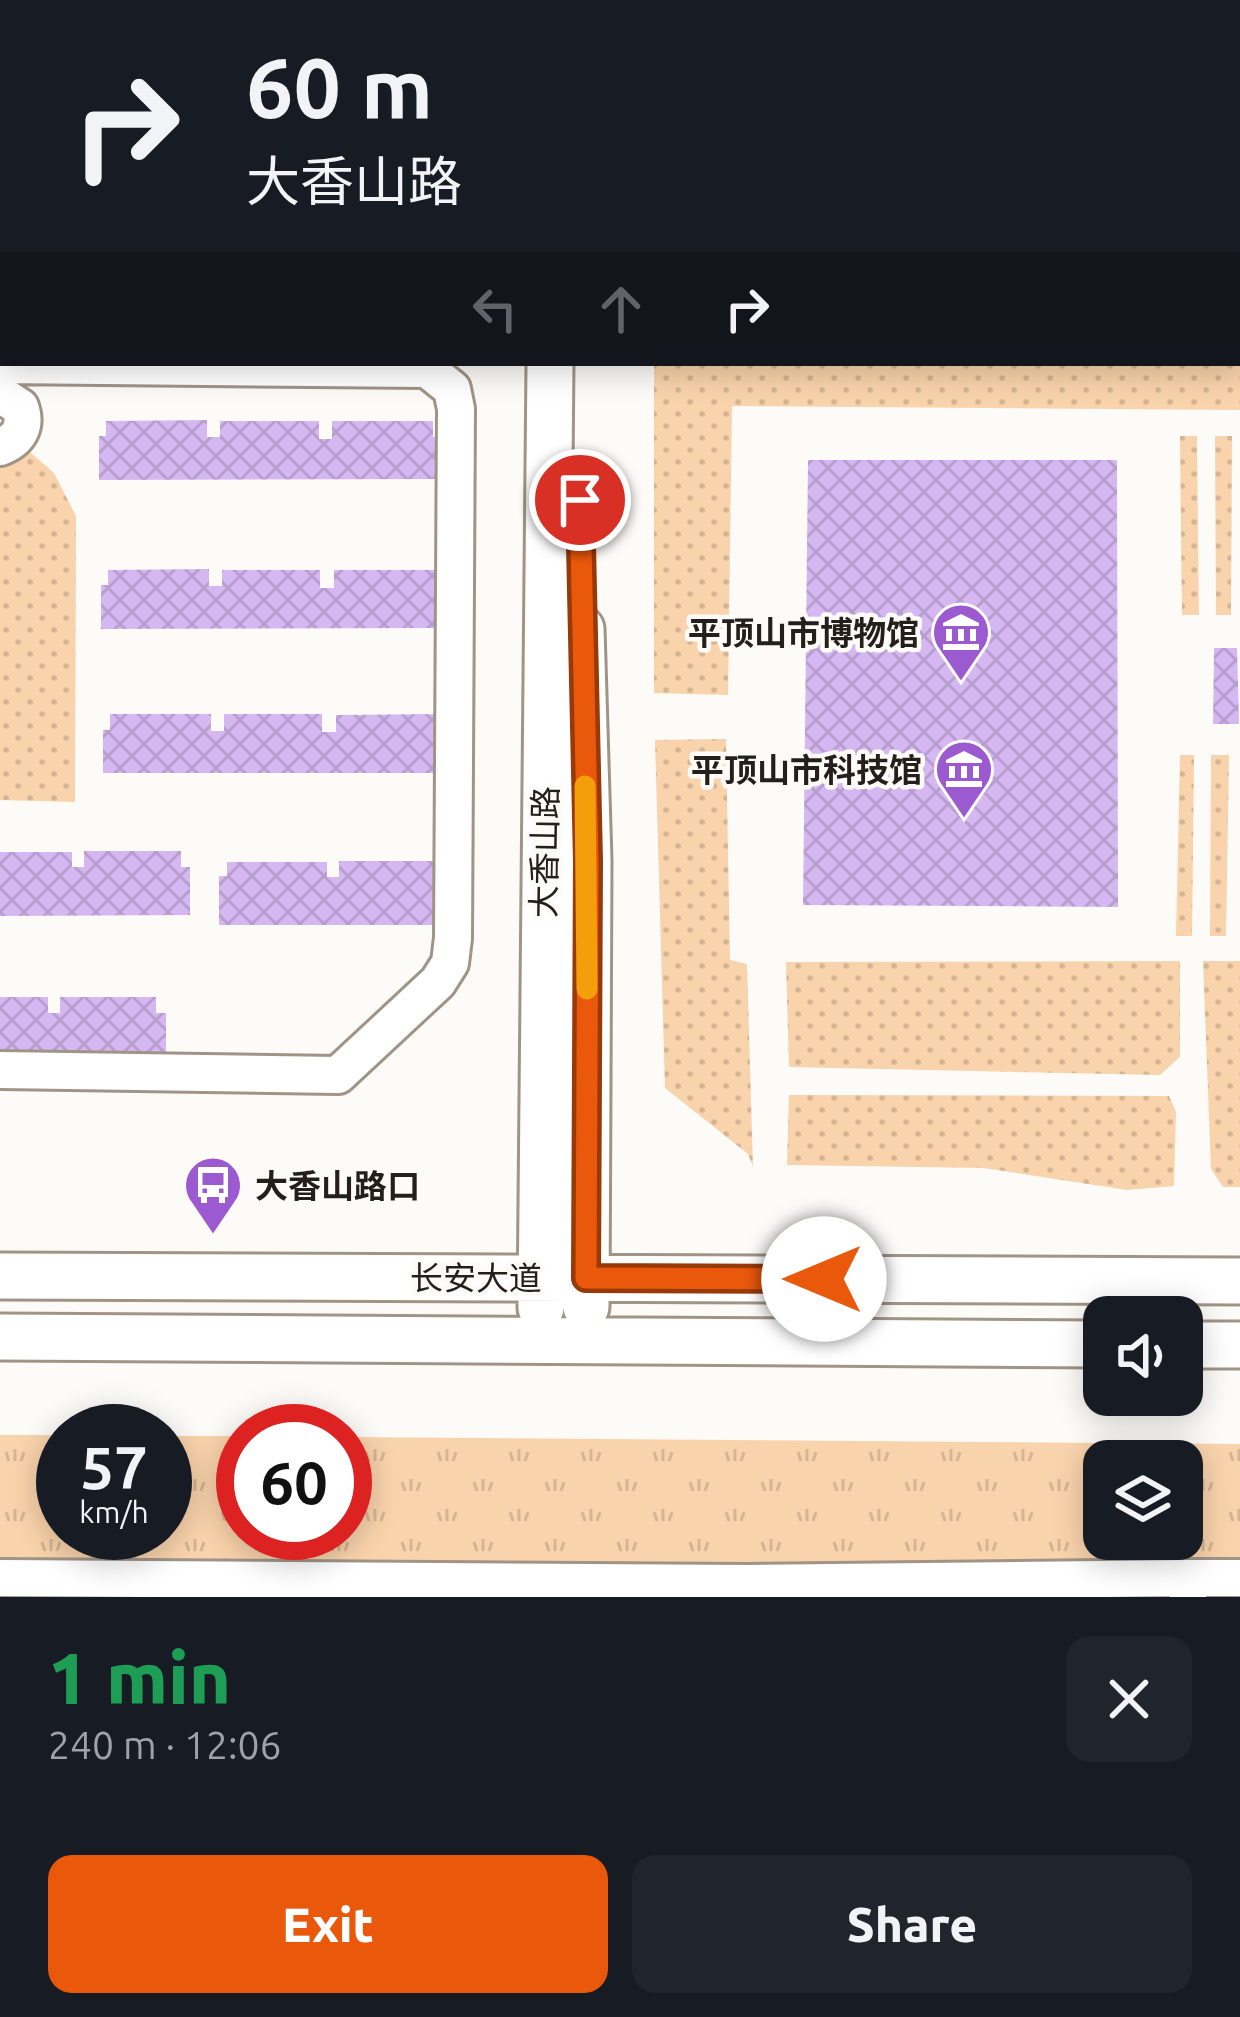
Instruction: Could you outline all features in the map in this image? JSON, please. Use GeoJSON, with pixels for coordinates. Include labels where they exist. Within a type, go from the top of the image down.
{"type":"FeatureCollection","features":[{"type":"Feature","properties":{"kind":"main road","name":"大香山路"},"geometry":{"type":"LineString","coordinates":[[550,366],[563,1340]]}},
{"type":"Feature","properties":{"kind":"main road","name":"大香山路"},"geometry":{"type":"LineString","coordinates":[[564,1277],[588,861],[580,682],[580,366]]}},
{"type":"Feature","properties":{"kind":"main road","name":"长安大道"},"geometry":{"type":"LineString","coordinates":[[0,1276],[1240,1281]]}},
{"type":"Feature","properties":{"kind":"main road","name":"长安大道"},"geometry":{"type":"LineString","coordinates":[[0,1337],[1083,1344]]}},
{"type":"Feature","properties":{"kind":"main road"},"geometry":{"type":"LineString","coordinates":[[1203,1345],[1240,1345]]}},
{"type":"Feature","properties":{"kind":"street"},"geometry":{"type":"LineString","coordinates":[[0,1070],[338,1076],[438,982],[449,963],[453,938],[456,409],[452,389],[427,369],[107,366]]}},
{"type":"Feature","properties":{"kind":"street"},"geometry":{"type":"LineString","coordinates":[[0,394],[20,407],[23,424],[15,439],[0,447]]}},
{"type":"Feature","properties":{"kind":"street"},"geometry":{"type":"LineString","coordinates":[[0,1578],[507,1590],[1188,1587],[1240,1578]]}},
{"type":"Feature","properties":{"kind":"green space"},"geometry":{"type":"Polygon","coordinates":[[[654,366],[1240,366],[1240,410],[732,406],[728,695],[654,693],[654,366]]]}},
{"type":"Feature","properties":{"kind":"green space"},"geometry":{"type":"Polygon","coordinates":[[[1180,436],[1197,436],[1199,615],[1182,615],[1180,436]]]}},
{"type":"Feature","properties":{"kind":"green space"},"geometry":{"type":"Polygon","coordinates":[[[1215,436],[1232,436],[1231,615],[1216,615],[1215,436]]]}},
{"type":"Feature","properties":{"kind":"green space"},"geometry":{"type":"Polygon","coordinates":[[[31,453],[54,473],[76,516],[75,802],[0,800],[0,460],[31,453]]]}},
{"type":"Feature","properties":{"kind":"green space"},"geometry":{"type":"Polygon","coordinates":[[[726,739],[730,960],[747,964],[753,1167],[748,1154],[665,1088],[655,740],[726,739]]]}},
{"type":"Feature","properties":{"kind":"green space"},"geometry":{"type":"Polygon","coordinates":[[[1180,755],[1194,755],[1192,936],[1176,936],[1180,755]]]}},
{"type":"Feature","properties":{"kind":"green space"},"geometry":{"type":"Polygon","coordinates":[[[1211,755],[1229,755],[1226,936],[1210,936],[1211,755]]]}},
{"type":"Feature","properties":{"kind":"green space"},"geometry":{"type":"Polygon","coordinates":[[[1180,961],[1180,1057],[1160,1075],[789,1067],[786,962],[1180,961]]]}},
{"type":"Feature","properties":{"kind":"green space"},"geometry":{"type":"Polygon","coordinates":[[[1203,961],[1240,961],[1240,1187],[1223,1187],[1211,1169],[1203,961]]]}},
{"type":"Feature","properties":{"kind":"green space"},"geometry":{"type":"Polygon","coordinates":[[[789,1095],[1169,1096],[1176,1112],[1174,1186],[1127,1190],[984,1168],[787,1165],[789,1095]]]}},
{"type":"Feature","properties":{"kind":"green space"},"geometry":{"type":"Polygon","coordinates":[[[0,1435],[36,1435],[36,1560],[192,1560],[192,1436],[216,1436],[216,1560],[372,1560],[372,1437],[1083,1443],[1083,1560],[1203,1560],[1203,1444],[1240,1444],[1240,1597],[0,1597],[0,1435]]]}},
{"type":"Feature","properties":{"kind":"building"},"geometry":{"type":"Polygon","coordinates":[[[207,420],[207,437],[220,437],[220,421],[319,421],[319,439],[332,439],[332,421],[433,421],[433,437],[439,437],[439,479],[99,480],[99,436],[106,436],[106,421],[207,420]]]}},
{"type":"Feature","properties":{"kind":"building","name":"平顶山市博物馆"},"geometry":{"type":"Polygon","coordinates":[[[808,460],[1117,460],[1118,907],[803,905],[808,460]]]}},
{"type":"Feature","properties":{"kind":"building"},"geometry":{"type":"Polygon","coordinates":[[[209,569],[209,586],[222,586],[222,570],[320,570],[320,588],[334,588],[334,570],[435,570],[435,586],[441,586],[441,628],[101,629],[101,585],[108,585],[108,570],[209,569]]]}},
{"type":"Feature","properties":{"kind":"building"},"geometry":{"type":"Polygon","coordinates":[[[1214,648],[1237,648],[1239,724],[1213,724],[1214,648]]]}},
{"type":"Feature","properties":{"kind":"building"},"geometry":{"type":"Polygon","coordinates":[[[110,714],[211,714],[211,731],[224,731],[224,714],[322,714],[322,732],[336,732],[336,715],[437,714],[443,773],[103,773],[103,730],[110,730],[110,714]]]}},
{"type":"Feature","properties":{"kind":"building"},"geometry":{"type":"Polygon","coordinates":[[[84,851],[181,851],[181,867],[190,867],[190,915],[0,916],[0,852],[72,852],[72,867],[84,867],[84,851]]]}},
{"type":"Feature","properties":{"kind":"building"},"geometry":{"type":"Polygon","coordinates":[[[339,861],[436,861],[446,925],[219,925],[219,876],[227,876],[227,862],[327,862],[327,877],[339,877],[339,861]]]}},
{"type":"Feature","properties":{"kind":"building"},"geometry":{"type":"Polygon","coordinates":[[[0,997],[48,997],[48,1013],[60,1013],[60,997],[156,997],[156,1013],[166,1013],[166,1061],[0,1061],[0,997]]]}},
{"type":"Feature","properties":{"kind":"slow traffic"},"geometry":{"type":"LineString","coordinates":[[585,786],[587,989]]}},
{"type":"Feature","properties":{"kind":"place","name":"平顶山市博物馆"},"geometry":{"type":"Point","coordinates":[961,683]}},
{"type":"Feature","properties":{"kind":"place","name":"平顶山市科技馆"},"geometry":{"type":"Point","coordinates":[964,820]}},
{"type":"Feature","properties":{"kind":"place","name":"大香山路口"},"geometry":{"type":"Point","coordinates":[213,1236]}},
{"type":"Feature","properties":{"kind":"route"},"geometry":{"type":"LineString","coordinates":[[580,500],[580,682],[588,861],[586,1278],[824,1279]]}}]}
